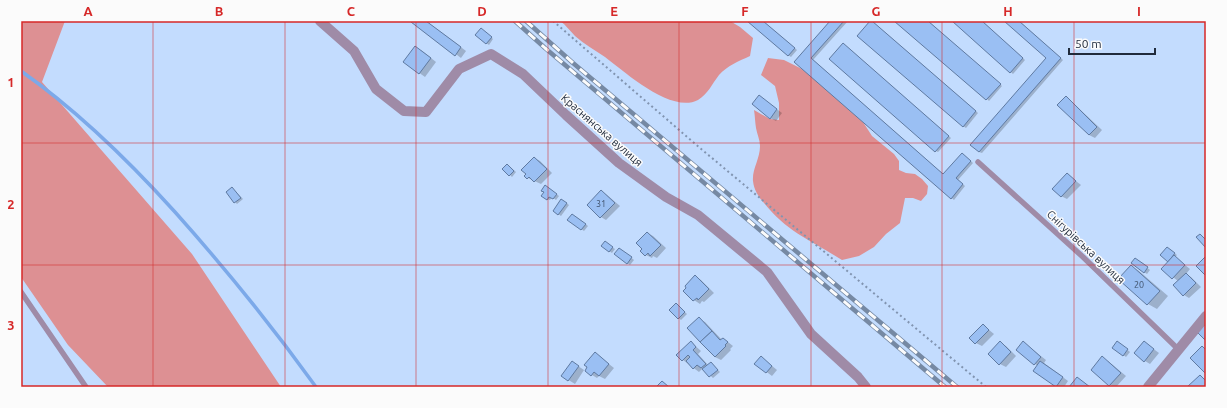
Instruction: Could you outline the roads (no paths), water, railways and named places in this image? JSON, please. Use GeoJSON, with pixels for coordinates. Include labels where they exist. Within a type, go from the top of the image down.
{"type":"FeatureCollection","features":[{"type":"Feature","properties":{"kind":"street","name":"Краснянська вулиця"},"geometry":{"type":"LineString","coordinates":[[320,21],[354,51],[376,90],[404,111],[426,112],[459,69],[491,54],[523,74],[619,163],[666,197],[698,215],[767,272],[811,334],[858,377],[866,387]]}},
{"type":"Feature","properties":{"kind":"street"},"geometry":{"type":"LineString","coordinates":[[1148,387],[1206,316]]}},
{"type":"Feature","properties":{"kind":"lane","name":"Снігурівська вулиця"},"geometry":{"type":"LineString","coordinates":[[978,162],[1083,258],[1178,349]]}},
{"type":"Feature","properties":{"kind":"lane"},"geometry":{"type":"LineString","coordinates":[[21,292],[86,387]]}},
{"type":"Feature","properties":{"kind":"waterway"},"geometry":{"type":"LineString","coordinates":[[21,71],[82,119],[121,155],[157,193],[194,233],[230,276],[316,387]]}},
{"type":"Feature","properties":{"kind":"railway"},"geometry":{"type":"LineString","coordinates":[[515,21],[945,387]]}},
{"type":"Feature","properties":{"kind":"railway"},"geometry":{"type":"LineString","coordinates":[[526,21],[573,63],[957,387]]}}]}
